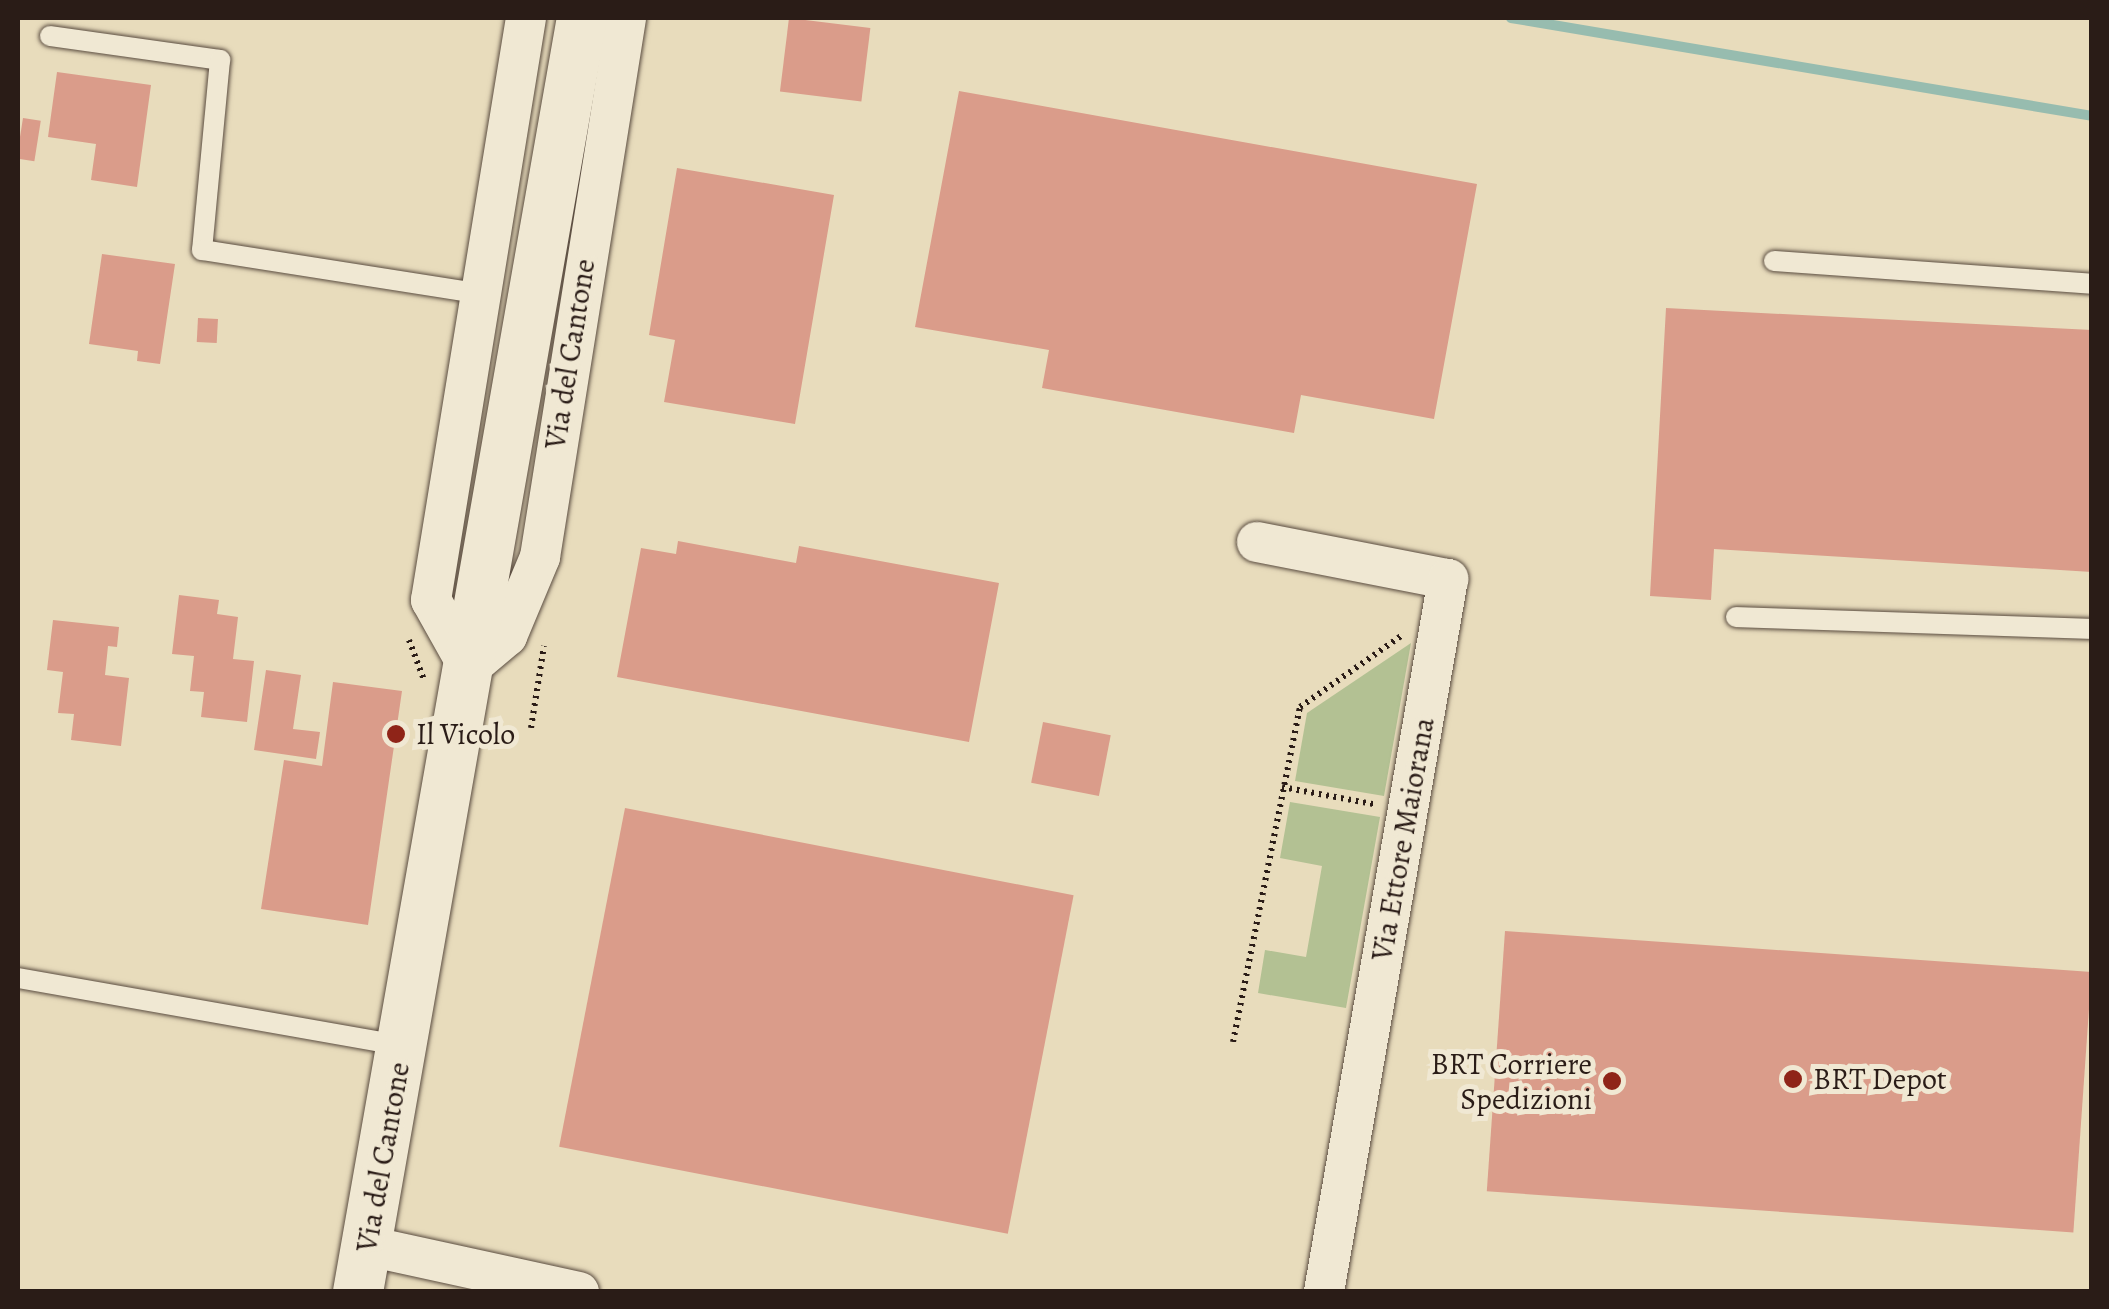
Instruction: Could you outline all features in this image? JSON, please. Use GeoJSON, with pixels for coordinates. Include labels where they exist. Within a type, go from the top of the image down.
{"type":"FeatureCollection","features":[{"type":"Feature","properties":{"kind":"street"},"geometry":{"type":"LineString","coordinates":[[448,677],[431,600],[477,292],[526,18]]}},
{"type":"Feature","properties":{"kind":"street","name":"Via del Cantone"},"geometry":{"type":"LineString","coordinates":[[363,1269],[404,1046],[448,677],[502,476],[582,18]]}},
{"type":"Feature","properties":{"kind":"street","name":"Via del Cantone"},"geometry":{"type":"LineString","coordinates":[[448,677],[507,636],[540,558],[626,18]]}},
{"type":"Feature","properties":{"kind":"street"},"geometry":{"type":"LineString","coordinates":[[1256,542],[1448,579],[1444,605]]}},
{"type":"Feature","properties":{"kind":"street","name":"Via Ettore Maiorana"},"geometry":{"type":"LineString","coordinates":[[1324,1292],[1444,605]]}},
{"type":"Feature","properties":{"kind":"street"},"geometry":{"type":"LineString","coordinates":[[363,1269],[579,1292]]}},
{"type":"Feature","properties":{"kind":"lane"},"geometry":{"type":"LineString","coordinates":[[50,36],[220,60],[202,250],[477,292]]}},
{"type":"Feature","properties":{"kind":"lane"},"geometry":{"type":"LineString","coordinates":[[1774,261],[2092,284]]}},
{"type":"Feature","properties":{"kind":"lane"},"geometry":{"type":"LineString","coordinates":[[1736,616],[2092,629]]}},
{"type":"Feature","properties":{"kind":"lane"},"geometry":{"type":"LineString","coordinates":[[18,978],[404,1046]]}},
{"type":"Feature","properties":{"kind":"path"},"geometry":{"type":"LineString","coordinates":[[1233,1042],[1300,707],[1444,605]]}},
{"type":"Feature","properties":{"kind":"path"},"geometry":{"type":"LineString","coordinates":[[402,623],[448,677]]}},
{"type":"Feature","properties":{"kind":"path"},"geometry":{"type":"LineString","coordinates":[[1282,787],[1409,810]]}},
{"type":"Feature","properties":{"kind":"green space"},"geometry":{"type":"Polygon","coordinates":[[[1411,643],[1384,796],[1295,781],[1307,713],[1411,643]]]}},
{"type":"Feature","properties":{"kind":"green space"},"geometry":{"type":"Polygon","coordinates":[[[1290,802],[1380,817],[1346,1008],[1258,993],[1265,950],[1306,957],[1322,866],[1280,858],[1290,802]]]}},
{"type":"Feature","properties":{"kind":"building"},"geometry":{"type":"Polygon","coordinates":[[[789,18],[870,28],[861,101],[780,91],[789,18]]]}},
{"type":"Feature","properties":{"kind":"building"},"geometry":{"type":"Polygon","coordinates":[[[57,72],[151,85],[137,187],[91,180],[96,144],[48,137],[57,72]]]}},
{"type":"Feature","properties":{"kind":"building"},"geometry":{"type":"Polygon","coordinates":[[[959,91],[1477,184],[1434,419],[1301,395],[1294,433],[1042,388],[1049,350],[915,327],[959,91]]]}},
{"type":"Feature","properties":{"kind":"building"},"geometry":{"type":"Polygon","coordinates":[[[23,118],[41,121],[34,161],[18,159],[23,118]]]}},
{"type":"Feature","properties":{"kind":"building"},"geometry":{"type":"Polygon","coordinates":[[[677,168],[834,195],[795,424],[664,402],[675,340],[649,335],[677,168]]]}},
{"type":"Feature","properties":{"kind":"building"},"geometry":{"type":"Polygon","coordinates":[[[102,254],[175,264],[160,364],[137,361],[138,351],[89,344],[102,254]]]}},
{"type":"Feature","properties":{"kind":"building"},"geometry":{"type":"Polygon","coordinates":[[[1666,308],[2092,330],[2092,572],[1714,549],[1711,600],[1650,596],[1666,308]]]}},
{"type":"Feature","properties":{"kind":"building"},"geometry":{"type":"Polygon","coordinates":[[[198,318],[218,319],[217,343],[197,342],[198,318]]]}},
{"type":"Feature","properties":{"kind":"building"},"geometry":{"type":"Polygon","coordinates":[[[678,541],[796,563],[799,546],[999,583],[969,742],[617,677],[641,548],[676,554],[678,541]]]}},
{"type":"Feature","properties":{"kind":"building"},"geometry":{"type":"Polygon","coordinates":[[[179,595],[219,600],[217,614],[238,617],[233,659],[254,661],[247,722],[201,717],[204,692],[190,691],[194,656],[172,654],[179,595]]]}},
{"type":"Feature","properties":{"kind":"building"},"geometry":{"type":"Polygon","coordinates":[[[53,620],[119,627],[117,647],[108,646],[105,675],[129,678],[121,746],[71,740],[74,714],[58,713],[63,672],[47,670],[53,620]]]}},
{"type":"Feature","properties":{"kind":"building"},"geometry":{"type":"Polygon","coordinates":[[[266,670],[301,675],[293,729],[320,732],[316,759],[254,750],[266,670]]]}},
{"type":"Feature","properties":{"kind":"building"},"geometry":{"type":"Polygon","coordinates":[[[333,682],[402,691],[368,925],[261,909],[284,760],[322,766],[333,682]]]}},
{"type":"Feature","properties":{"kind":"building"},"geometry":{"type":"Polygon","coordinates":[[[1043,722],[1111,735],[1099,796],[1031,783],[1043,722]]]}},
{"type":"Feature","properties":{"kind":"building"},"geometry":{"type":"Polygon","coordinates":[[[625,808],[1074,895],[1008,1234],[559,1147],[625,808]]]}},
{"type":"Feature","properties":{"kind":"building","name":"BRT Depot"},"geometry":{"type":"Polygon","coordinates":[[[1505,931],[2092,972],[2073,1232],[1487,1191],[1505,931]]]}},
{"type":"Feature","properties":{"kind":"waterway"},"geometry":{"type":"LineString","coordinates":[[1511,18],[2092,116]]}},
{"type":"Feature","properties":{"kind":"place","name":"Il Vicolo"},"geometry":{"type":"Point","coordinates":[396,734]}},
{"type":"Feature","properties":{"kind":"place","name":"BRT Depot"},"geometry":{"type":"Point","coordinates":[1793,1079]}},
{"type":"Feature","properties":{"kind":"place","name":"BRT Corriere Spedizioni"},"geometry":{"type":"Point","coordinates":[1612,1081]}}]}
